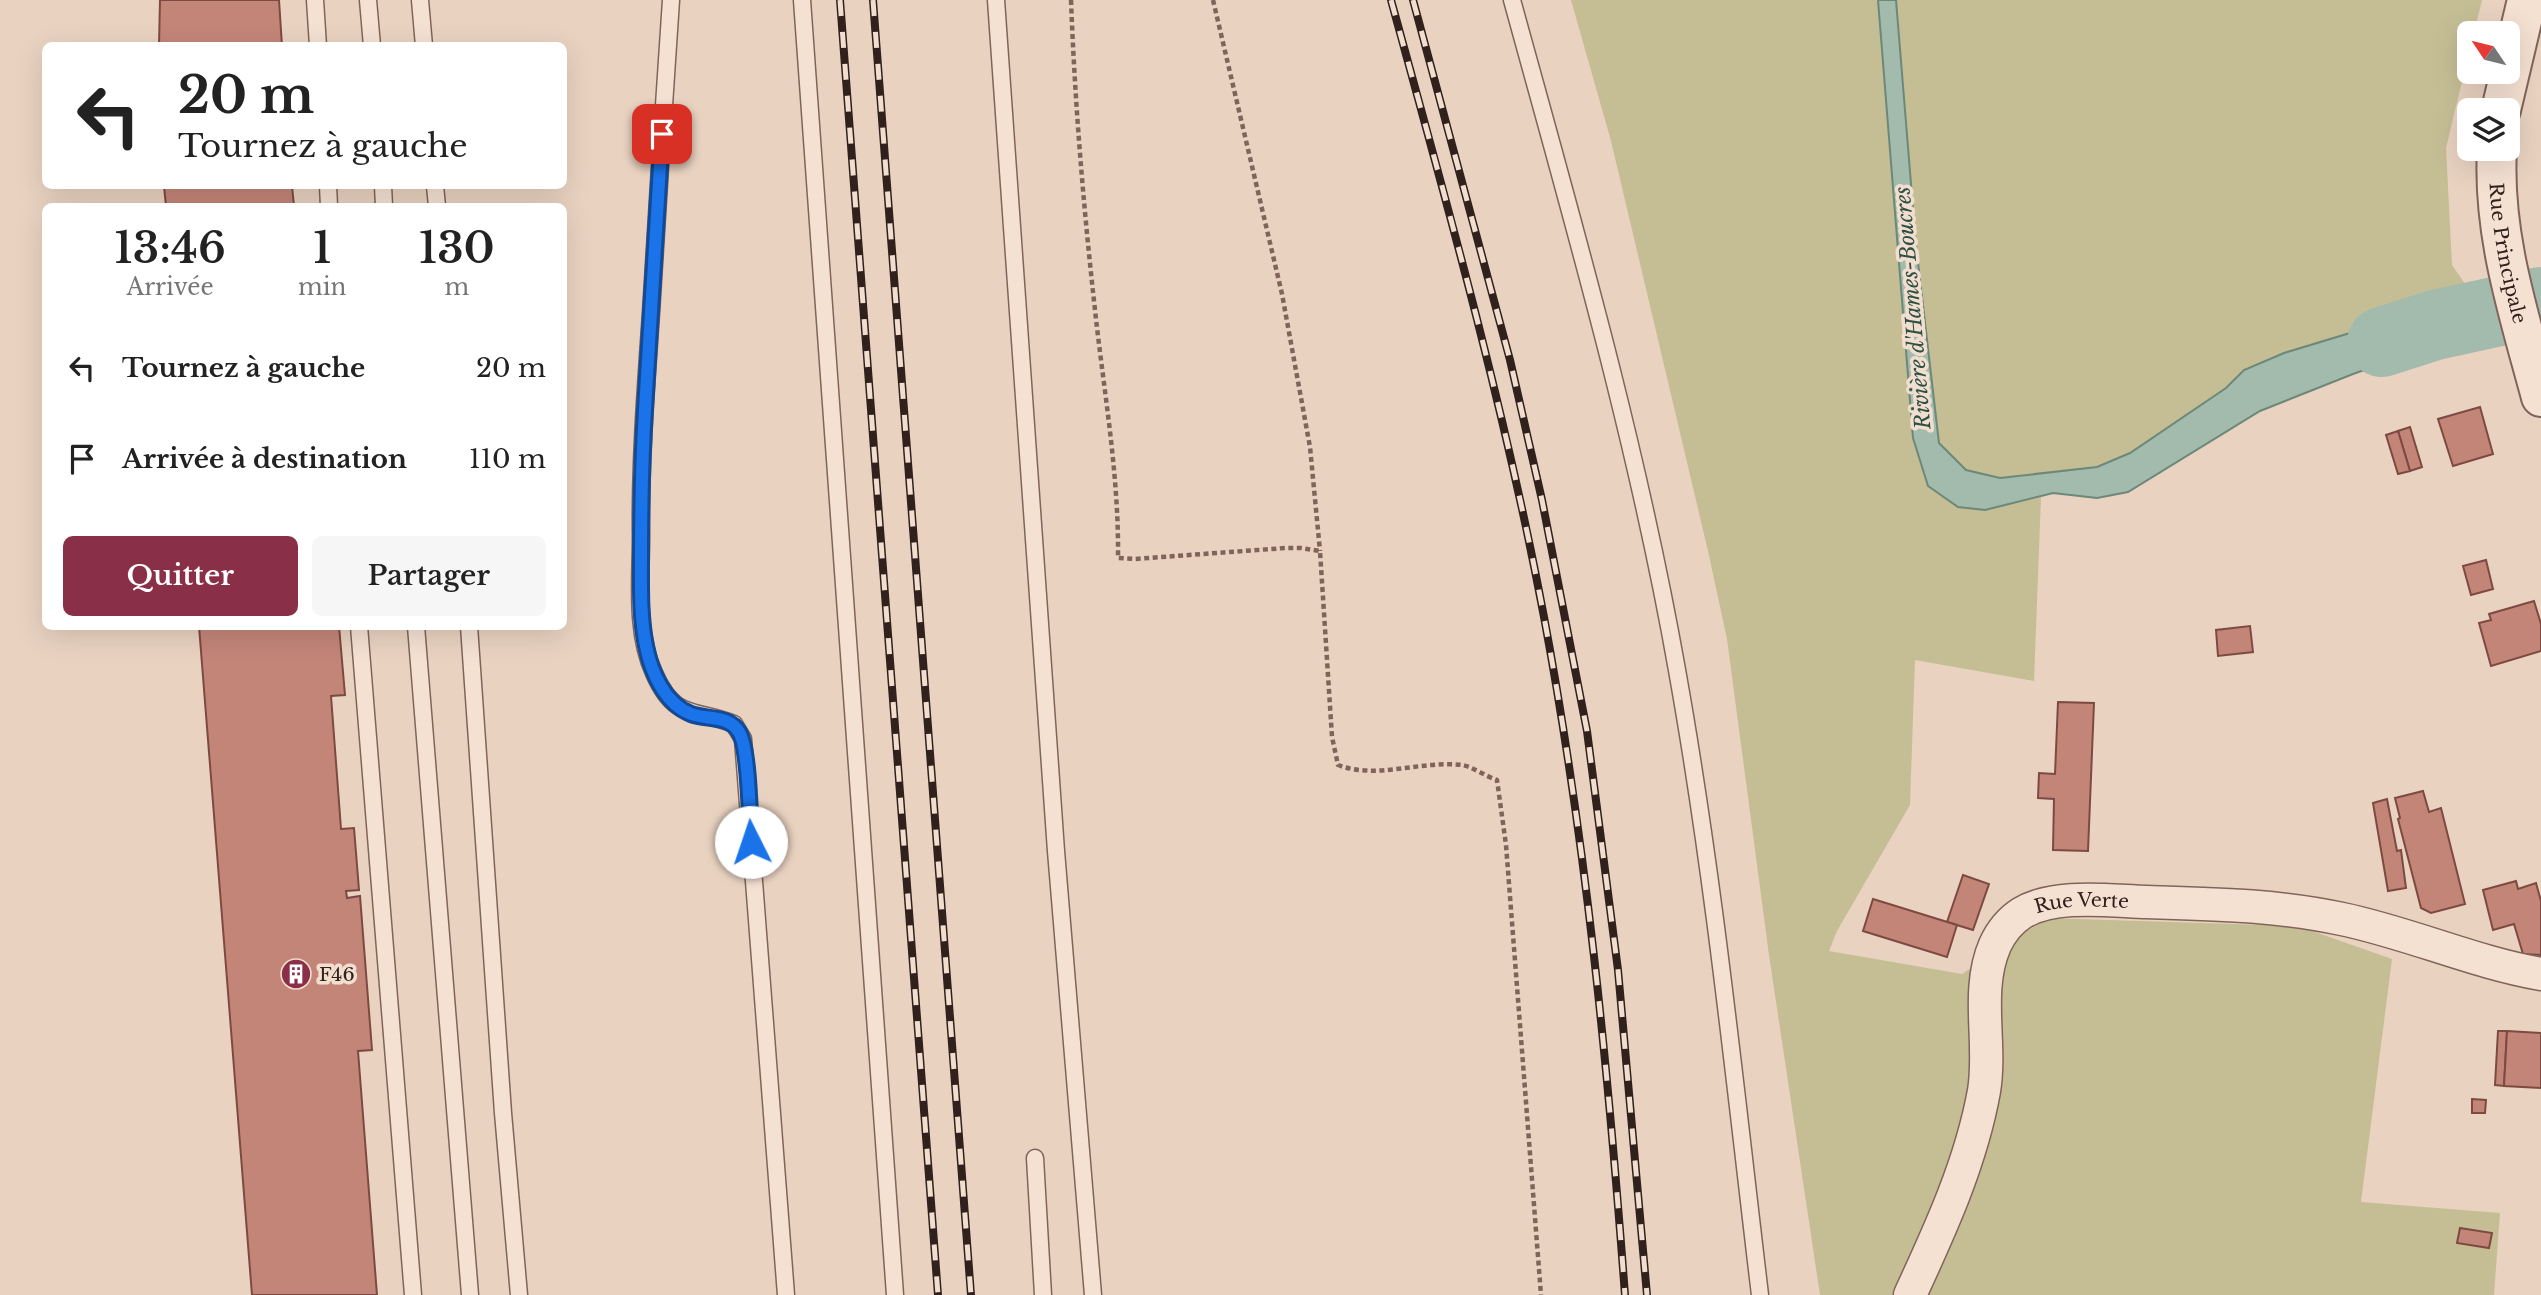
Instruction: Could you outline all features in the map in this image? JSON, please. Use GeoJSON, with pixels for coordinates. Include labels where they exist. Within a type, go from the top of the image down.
{"type":"FeatureCollection","features":[{"type":"Feature","properties":{"kind":"street"},"geometry":{"type":"LineString","coordinates":[[2504,98],[2526,0]]}},
{"type":"Feature","properties":{"kind":"street","name":"Rue Principale"},"geometry":{"type":"LineString","coordinates":[[2497,161],[2497,195],[2504,255],[2541,397]]}},
{"type":"Feature","properties":{"kind":"street","name":"Rue Verte"},"geometry":{"type":"LineString","coordinates":[[1910,1295],[1946,1214],[1975,1131],[1984,1090],[1987,1056],[1985,989],[1995,944],[2007,925],[2023,912],[2076,900],[2223,904],[2280,909],[2345,920],[2541,974]]}},
{"type":"Feature","properties":{"kind":"lane"},"geometry":{"type":"LineString","coordinates":[[315,0],[318,42]]}},
{"type":"Feature","properties":{"kind":"lane"},"geometry":{"type":"LineString","coordinates":[[368,0],[372,42]]}},
{"type":"Feature","properties":{"kind":"lane"},"geometry":{"type":"LineString","coordinates":[[420,0],[424,42]]}},
{"type":"Feature","properties":{"kind":"lane"},"geometry":{"type":"LineString","coordinates":[[671,0],[640,482],[641,607],[646,646],[653,672],[664,692],[676,706],[692,714],[734,724],[743,738],[786,1295]]}},
{"type":"Feature","properties":{"kind":"lane"},"geometry":{"type":"LineString","coordinates":[[802,0],[895,1295]]}},
{"type":"Feature","properties":{"kind":"lane"},"geometry":{"type":"LineString","coordinates":[[996,0],[1056,851],[1093,1295]]}},
{"type":"Feature","properties":{"kind":"lane"},"geometry":{"type":"LineString","coordinates":[[1512,0],[1633,449],[1677,669],[1718,944],[1760,1295]]}},
{"type":"Feature","properties":{"kind":"lane"},"geometry":{"type":"LineString","coordinates":[[359,630],[413,1295]]}},
{"type":"Feature","properties":{"kind":"lane"},"geometry":{"type":"LineString","coordinates":[[416,630],[470,1295]]}},
{"type":"Feature","properties":{"kind":"lane"},"geometry":{"type":"LineString","coordinates":[[469,630],[502,1099],[519,1295]]}},
{"type":"Feature","properties":{"kind":"lane"},"geometry":{"type":"LineString","coordinates":[[1035,1158],[1043,1295]]}},
{"type":"Feature","properties":{"kind":"path"},"geometry":{"type":"LineString","coordinates":[[1071,0],[1074,93],[1109,432],[1118,558],[1272,548],[1320,551]]}},
{"type":"Feature","properties":{"kind":"path"},"geometry":{"type":"LineString","coordinates":[[1213,0],[1282,294],[1310,447],[1320,551],[1332,737],[1338,765],[1354,771],[1418,768],[1435,763],[1466,765],[1497,780],[1506,845],[1541,1295]]}},
{"type":"Feature","properties":{"kind":"shaded area"},"geometry":{"type":"Polygon","coordinates":[[[1571,0],[1878,0],[1913,438],[1928,486],[1985,510],[2041,497],[2034,681],[1915,660],[1910,805],[1837,931],[1829,951],[1962,974],[2047,918],[2298,926],[2392,959],[2361,1202],[2500,1213],[2494,1295],[1820,1295],[1769,955],[1727,639],[1611,141],[1571,0]]]}},
{"type":"Feature","properties":{"kind":"shaded area"},"geometry":{"type":"Polygon","coordinates":[[[1896,0],[2482,0],[2477,21],[2457,21],[2457,84],[2461,84],[2446,148],[2452,265],[2470,291],[2393,312],[2350,333],[2284,353],[2244,370],[2226,388],[2130,453],[2097,467],[2000,478],[1966,470],[1939,443],[1916,245],[1896,0]]]}},
{"type":"Feature","properties":{"kind":"water"},"geometry":{"type":"Polygon","coordinates":[[[1878,0],[1896,0],[1916,245],[1939,443],[1966,470],[2000,478],[2097,467],[2130,453],[2226,388],[2244,370],[2284,353],[2350,333],[2393,312],[2470,291],[2475,330],[2260,411],[2128,492],[2097,498],[2053,493],[1985,510],[1958,507],[1928,486],[1913,438],[1878,0]]]}},
{"type":"Feature","properties":{"kind":"building"},"geometry":{"type":"Polygon","coordinates":[[[160,0],[279,0],[282,42],[159,42],[160,0]]]}},
{"type":"Feature","properties":{"kind":"building"},"geometry":{"type":"Polygon","coordinates":[[[164,189],[292,189],[294,203],[166,203],[164,189]]]}},
{"type":"Feature","properties":{"kind":"building"},"geometry":{"type":"Polygon","coordinates":[[[2480,407],[2493,454],[2453,466],[2438,419],[2480,407]]]}},
{"type":"Feature","properties":{"kind":"building"},"geometry":{"type":"Polygon","coordinates":[[[2410,427],[2422,467],[2410,471],[2398,431],[2410,427]]]}},
{"type":"Feature","properties":{"kind":"building"},"geometry":{"type":"Polygon","coordinates":[[[2398,431],[2410,471],[2398,474],[2386,435],[2398,431]]]}},
{"type":"Feature","properties":{"kind":"building"},"geometry":{"type":"Polygon","coordinates":[[[2486,560],[2493,589],[2471,595],[2463,566],[2486,560]]]}},
{"type":"Feature","properties":{"kind":"building"},"geometry":{"type":"Polygon","coordinates":[[[2534,601],[2541,624],[2541,651],[2491,666],[2479,623],[2491,620],[2489,614],[2534,601]]]}},
{"type":"Feature","properties":{"kind":"building"},"geometry":{"type":"Polygon","coordinates":[[[2250,626],[2253,652],[2218,656],[2216,630],[2250,626]]]}},
{"type":"Feature","properties":{"kind":"building","name":"F46"},"geometry":{"type":"Polygon","coordinates":[[[199,630],[339,630],[345,695],[331,696],[341,829],[354,828],[359,890],[346,891],[347,898],[360,896],[372,1050],[358,1051],[377,1295],[252,1295],[199,630]]]}},
{"type":"Feature","properties":{"kind":"building"},"geometry":{"type":"Polygon","coordinates":[[[2058,702],[2094,703],[2088,851],[2053,850],[2054,799],[2038,798],[2039,773],[2055,774],[2058,702]]]}},
{"type":"Feature","properties":{"kind":"building"},"geometry":{"type":"Polygon","coordinates":[[[2423,791],[2429,812],[2441,808],[2465,904],[2431,913],[2421,908],[2395,798],[2423,791]]]}},
{"type":"Feature","properties":{"kind":"building"},"geometry":{"type":"Polygon","coordinates":[[[2387,799],[2397,851],[2401,850],[2406,888],[2388,891],[2373,803],[2387,799]]]}},
{"type":"Feature","properties":{"kind":"building"},"geometry":{"type":"Polygon","coordinates":[[[1963,875],[1989,884],[1973,930],[1947,922],[1963,875]]]}},
{"type":"Feature","properties":{"kind":"building"},"geometry":{"type":"Polygon","coordinates":[[[2516,881],[2518,889],[2536,883],[2541,901],[2541,955],[2523,954],[2514,924],[2493,930],[2483,890],[2516,881]]]}},
{"type":"Feature","properties":{"kind":"building"},"geometry":{"type":"Polygon","coordinates":[[[1873,899],[1957,925],[1947,957],[1863,931],[1873,899]]]}},
{"type":"Feature","properties":{"kind":"building"},"geometry":{"type":"Polygon","coordinates":[[[2498,1031],[2507,1031],[2504,1086],[2495,1085],[2498,1031]]]}},
{"type":"Feature","properties":{"kind":"building"},"geometry":{"type":"Polygon","coordinates":[[[2507,1031],[2541,1033],[2541,1088],[2504,1086],[2507,1031]]]}},
{"type":"Feature","properties":{"kind":"building"},"geometry":{"type":"Polygon","coordinates":[[[2472,1099],[2486,1100],[2485,1113],[2472,1113],[2472,1099]]]}},
{"type":"Feature","properties":{"kind":"building"},"geometry":{"type":"Polygon","coordinates":[[[2460,1228],[2492,1233],[2489,1248],[2457,1243],[2460,1228]]]}},
{"type":"Feature","properties":{"kind":"waterway","name":"Rivière d'Hames-Boucres"},"geometry":{"type":"LineString","coordinates":[[2382,342],[2435,325],[2541,302]]}},
{"type":"Feature","properties":{"kind":"railway"},"geometry":{"type":"LineString","coordinates":[[840,0],[938,1295]]}},
{"type":"Feature","properties":{"kind":"railway"},"geometry":{"type":"LineString","coordinates":[[873,0],[971,1295]]}},
{"type":"Feature","properties":{"kind":"railway"},"geometry":{"type":"LineString","coordinates":[[1391,0],[1493,384],[1544,617],[1584,871],[1611,1125],[1625,1295]]}},
{"type":"Feature","properties":{"kind":"railway"},"geometry":{"type":"LineString","coordinates":[[1413,0],[1510,360],[1542,500],[1587,731],[1618,970],[1647,1295]]}},
{"type":"Feature","properties":{"kind":"place","name":"F46"},"geometry":{"type":"Point","coordinates":[296,974]}},
{"type":"Feature","properties":{"kind":"route"},"geometry":{"type":"LineString","coordinates":[[662,134],[640,482],[641,607],[646,646],[653,672],[664,692],[676,706],[692,714],[734,724],[743,738],[751,842]]}}]}
